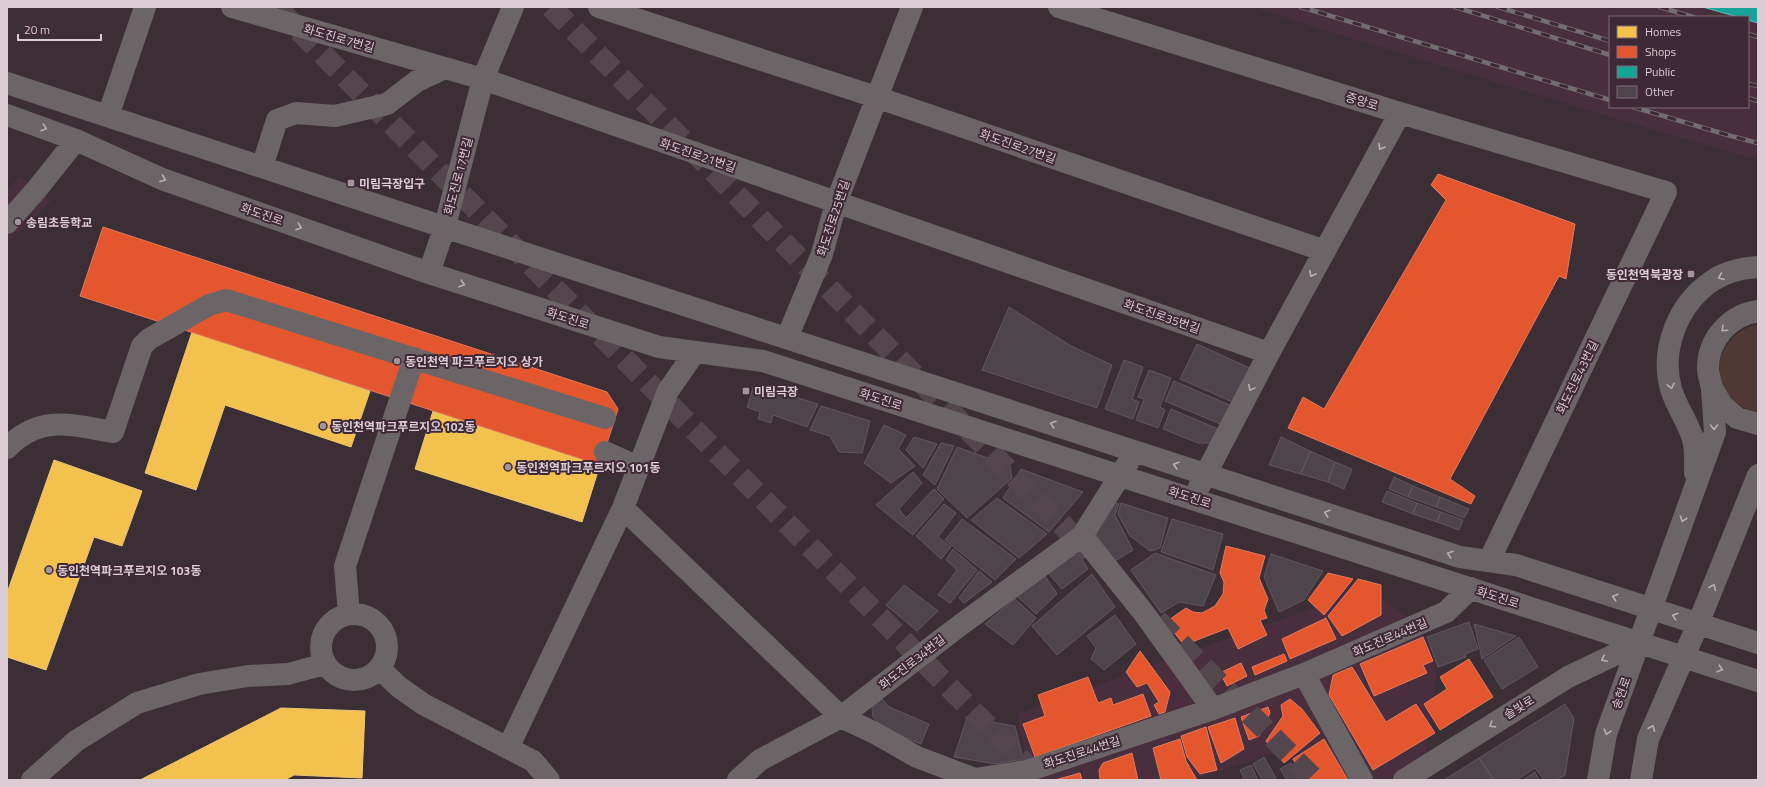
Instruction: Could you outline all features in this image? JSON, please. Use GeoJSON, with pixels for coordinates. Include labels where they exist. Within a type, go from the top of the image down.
{"type":"FeatureCollection","features":[{"type":"Feature","properties":{"kind":"street"},"geometry":{"type":"LineString","coordinates":[[108,116],[145,7]]}},
{"type":"Feature","properties":{"kind":"street","name":"화도진로7번길"},"geometry":{"type":"LineString","coordinates":[[232,7],[445,68]]}},
{"type":"Feature","properties":{"kind":"street","name":"화도진로17번길"},"geometry":{"type":"LineString","coordinates":[[429,273],[445,226],[483,79],[513,7]]}},
{"type":"Feature","properties":{"kind":"street"},"geometry":{"type":"LineString","coordinates":[[599,7],[876,98]]}},
{"type":"Feature","properties":{"kind":"street","name":"화도진로25번길"},"geometry":{"type":"LineString","coordinates":[[787,338],[822,254],[836,203],[912,7]]}},
{"type":"Feature","properties":{"kind":"street","name":"중앙로"},"geometry":{"type":"LineString","coordinates":[[1059,7],[1400,113],[1666,192]]}},
{"type":"Feature","properties":{"kind":"street"},"geometry":{"type":"LineString","coordinates":[[262,166],[277,120],[296,113],[335,116],[387,104],[418,81],[445,68],[483,79]]}},
{"type":"Feature","properties":{"kind":"street","name":"화도진로21번길"},"geometry":{"type":"LineString","coordinates":[[483,79],[1055,279]]}},
{"type":"Feature","properties":{"kind":"street"},"geometry":{"type":"LineString","coordinates":[[7,83],[1460,557],[1516,565],[1758,643]]}},
{"type":"Feature","properties":{"kind":"street","name":"화도진로27번길"},"geometry":{"type":"LineString","coordinates":[[876,98],[1325,251]]}},
{"type":"Feature","properties":{"kind":"street"},"geometry":{"type":"LineString","coordinates":[[1193,499],[1269,353],[1400,113]]}},
{"type":"Feature","properties":{"kind":"street","name":"화도진로"},"geometry":{"type":"LineString","coordinates":[[7,115],[76,140],[162,179],[429,273],[659,347],[763,361],[1758,681]]}},
{"type":"Feature","properties":{"kind":"street"},"geometry":{"type":"LineString","coordinates":[[7,223],[37,189],[76,140]]}},
{"type":"Feature","properties":{"kind":"street","name":"화도진로43번길"},"geometry":{"type":"LineString","coordinates":[[1488,561],[1666,192]]}},
{"type":"Feature","properties":{"kind":"street"},"geometry":{"type":"LineString","coordinates":[[1696,482],[1694,441],[1671,389],[1667,358],[1674,328],[1690,301],[1712,281],[1741,268],[1758,267]]}},
{"type":"Feature","properties":{"kind":"street","name":"화도진로35번길"},"geometry":{"type":"LineString","coordinates":[[1055,279],[1269,353]]}},
{"type":"Feature","properties":{"kind":"street"},"geometry":{"type":"LineString","coordinates":[[7,448],[36,428],[52,424],[113,432],[142,346],[149,339],[209,305],[226,300],[605,418]]}},
{"type":"Feature","properties":{"kind":"street"},"geometry":{"type":"LineString","coordinates":[[1758,311],[1749,313],[1732,321],[1719,333],[1711,349],[1708,369],[1712,388],[1722,406],[1737,418],[1758,424]]}},
{"type":"Feature","properties":{"kind":"street"},"geometry":{"type":"LineString","coordinates":[[508,748],[623,508],[668,392],[695,352]]}},
{"type":"Feature","properties":{"kind":"street"},"geometry":{"type":"LineString","coordinates":[[349,614],[345,566],[414,358]]}},
{"type":"Feature","properties":{"kind":"street","name":"송현로"},"geometry":{"type":"LineString","coordinates":[[1598,780],[1606,734],[1715,432],[1712,388]]}},
{"type":"Feature","properties":{"kind":"street","name":"화도진로34번길"},"geometry":{"type":"LineString","coordinates":[[738,780],[760,760],[841,717],[955,629],[1082,536],[1135,451]]}},
{"type":"Feature","properties":{"kind":"street"},"geometry":{"type":"LineString","coordinates":[[605,452],[638,467]]}},
{"type":"Feature","properties":{"kind":"street"},"geometry":{"type":"LineString","coordinates":[[1641,780],[1648,739],[1752,498],[1758,475]]}},
{"type":"Feature","properties":{"kind":"street","name":"화도진로44번길"},"geometry":{"type":"LineString","coordinates":[[623,508],[841,717],[875,733],[917,757],[975,779],[1027,771],[1213,709],[1304,674],[1446,612],[1471,588]]}},
{"type":"Feature","properties":{"kind":"street"},"geometry":{"type":"LineString","coordinates":[[1082,536],[1143,612],[1213,709]]}},
{"type":"Feature","properties":{"kind":"street"},"geometry":{"type":"LineString","coordinates":[[349,614],[360,614],[371,618],[385,636],[387,647],[385,658],[379,668],[371,675],[362,679],[351,680],[341,678],[332,672],[325,664],[321,654],[320,644],[323,634],[329,625],[338,618],[349,614]]}},
{"type":"Feature","properties":{"kind":"street","name":"솔빛로"},"geometry":{"type":"LineString","coordinates":[[1404,780],[1568,677],[1639,643]]}},
{"type":"Feature","properties":{"kind":"street"},"geometry":{"type":"LineString","coordinates":[[32,780],[76,741],[137,703],[199,684],[248,676],[288,674],[325,664]]}},
{"type":"Feature","properties":{"kind":"street"},"geometry":{"type":"LineString","coordinates":[[379,668],[399,687],[423,704],[533,761],[549,780]]}},
{"type":"Feature","properties":{"kind":"street"},"geometry":{"type":"LineString","coordinates":[[1304,674],[1362,780]]}},
{"type":"Feature","properties":{"kind":"shaded area"},"geometry":{"type":"Polygon","coordinates":[[[1254,7],[1758,7],[1758,160],[1323,30],[1254,7]]]}},
{"type":"Feature","properties":{"kind":"shaded area","name":"송림초등학교"},"geometry":{"type":"Polygon","coordinates":[[[20,176],[51,201],[7,244],[7,190],[20,176]]]}},
{"type":"Feature","properties":{"kind":"shaded area"},"geometry":{"type":"Polygon","coordinates":[[[1758,325],[1758,412],[1756,412],[1737,404],[1724,389],[1720,377],[1720,365],[1722,354],[1736,335],[1746,329],[1758,325]]]}},
{"type":"Feature","properties":{"kind":"shaded area"},"geometry":{"type":"Polygon","coordinates":[[[1368,588],[1421,627],[1437,671],[1423,780],[1302,780],[1292,760],[1270,754],[1194,780],[1031,780],[1017,714],[1368,588]]]}},
{"type":"Feature","properties":{"kind":"building: Homes","name":"동인천역파크푸르지오 102동"},"geometry":{"type":"Polygon","coordinates":[[[192,332],[370,391],[351,447],[225,405],[196,490],[145,473],[192,332]]]}},
{"type":"Feature","properties":{"kind":"building: Homes","name":"동인천역파크푸르지오 101동"},"geometry":{"type":"Polygon","coordinates":[[[433,411],[600,465],[582,522],[415,469],[433,411]]]}},
{"type":"Feature","properties":{"kind":"building: Homes","name":"동인천역파크푸르지오 103동"},"geometry":{"type":"Polygon","coordinates":[[[54,460],[142,491],[122,546],[94,537],[46,670],[7,657],[7,593],[54,460]]]}},
{"type":"Feature","properties":{"kind":"building: Homes"},"geometry":{"type":"Polygon","coordinates":[[[281,708],[365,711],[362,778],[294,775],[285,780],[140,780],[281,708]]]}},
{"type":"Feature","properties":{"kind":"building: Shops"},"geometry":{"type":"Polygon","coordinates":[[[1438,174],[1575,224],[1566,279],[1559,276],[1450,479],[1475,496],[1471,504],[1288,428],[1303,397],[1324,409],[1446,200],[1431,185],[1438,174]]]}},
{"type":"Feature","properties":{"kind":"building: Shops","name":"동인천역 파크푸르지오 상가"},"geometry":{"type":"Polygon","coordinates":[[[103,227],[607,392],[618,409],[600,465],[80,296],[103,227]]]}},
{"type":"Feature","properties":{"kind":"building: Shops"},"geometry":{"type":"Polygon","coordinates":[[[1226,546],[1265,556],[1259,578],[1268,599],[1264,610],[1267,618],[1260,620],[1267,635],[1238,649],[1228,628],[1184,645],[1166,622],[1186,608],[1193,612],[1202,613],[1215,606],[1223,594],[1224,582],[1220,573],[1226,546]]]}},
{"type":"Feature","properties":{"kind":"building: Shops"},"geometry":{"type":"Polygon","coordinates":[[[1328,573],[1353,579],[1324,615],[1308,600],[1328,573]]]}},
{"type":"Feature","properties":{"kind":"building: Shops"},"geometry":{"type":"Polygon","coordinates":[[[1358,579],[1381,585],[1381,615],[1342,636],[1328,616],[1358,579]]]}},
{"type":"Feature","properties":{"kind":"building: Shops"},"geometry":{"type":"Polygon","coordinates":[[[1326,618],[1336,639],[1290,659],[1282,639],[1326,618]]]}},
{"type":"Feature","properties":{"kind":"building: Shops"},"geometry":{"type":"Polygon","coordinates":[[[1423,637],[1433,661],[1423,665],[1427,673],[1374,696],[1360,664],[1423,637]]]}},
{"type":"Feature","properties":{"kind":"building: Shops"},"geometry":{"type":"Polygon","coordinates":[[[1140,651],[1170,692],[1165,712],[1159,714],[1154,705],[1159,702],[1147,683],[1137,687],[1126,672],[1140,651]]]}},
{"type":"Feature","properties":{"kind":"building: Shops"},"geometry":{"type":"Polygon","coordinates":[[[1284,654],[1287,661],[1255,675],[1252,667],[1284,654]]]}},
{"type":"Feature","properties":{"kind":"building: Shops"},"geometry":{"type":"Polygon","coordinates":[[[1469,659],[1493,697],[1440,730],[1424,704],[1447,689],[1440,677],[1469,659]]]}},
{"type":"Feature","properties":{"kind":"building: Shops"},"geometry":{"type":"Polygon","coordinates":[[[1241,663],[1247,676],[1227,686],[1220,673],[1241,663]]]}},
{"type":"Feature","properties":{"kind":"building: Shops"},"geometry":{"type":"Polygon","coordinates":[[[1352,667],[1386,722],[1416,704],[1435,733],[1373,770],[1329,695],[1333,675],[1352,667]]]}},
{"type":"Feature","properties":{"kind":"building: Shops"},"geometry":{"type":"Polygon","coordinates":[[[1088,677],[1098,703],[1111,698],[1113,705],[1143,694],[1151,716],[1035,757],[1023,724],[1045,716],[1038,695],[1088,677]]]}},
{"type":"Feature","properties":{"kind":"building: Shops"},"geometry":{"type":"Polygon","coordinates":[[[1290,699],[1302,709],[1320,733],[1284,763],[1266,741],[1283,716],[1281,705],[1290,699]]]}},
{"type":"Feature","properties":{"kind":"building: Shops"},"geometry":{"type":"Polygon","coordinates":[[[1268,707],[1270,713],[1259,736],[1249,740],[1241,717],[1268,707]]]}},
{"type":"Feature","properties":{"kind":"building: Shops"},"geometry":{"type":"Polygon","coordinates":[[[1235,718],[1244,749],[1221,763],[1208,727],[1235,718]]]}},
{"type":"Feature","properties":{"kind":"building: Shops"},"geometry":{"type":"Polygon","coordinates":[[[1206,727],[1217,770],[1200,774],[1187,757],[1181,736],[1206,727]]]}},
{"type":"Feature","properties":{"kind":"building: Shops"},"geometry":{"type":"Polygon","coordinates":[[[1180,739],[1186,761],[1197,780],[1161,780],[1153,748],[1180,739]]]}},
{"type":"Feature","properties":{"kind":"building: Shops"},"geometry":{"type":"Polygon","coordinates":[[[1324,739],[1348,780],[1306,780],[1293,759],[1324,739]]]}},
{"type":"Feature","properties":{"kind":"building: Shops"},"geometry":{"type":"Polygon","coordinates":[[[1132,753],[1138,780],[1100,780],[1099,770],[1103,763],[1132,753]]]}},
{"type":"Feature","properties":{"kind":"building: Shops"},"geometry":{"type":"Polygon","coordinates":[[[1080,773],[1082,780],[1055,780],[1080,773]]]}},
{"type":"Feature","properties":{"kind":"building: Public"},"geometry":{"type":"Polygon","coordinates":[[[1703,7],[1758,7],[1758,23],[1749,20],[1749,16],[1734,16],[1703,7]]]}},
{"type":"Feature","properties":{"kind":"building: Public"},"geometry":{"type":"Polygon","coordinates":[[[1703,7],[1758,7],[1758,23],[1749,20],[1749,16],[1734,16],[1703,7]]]}},
{"type":"Feature","properties":{"kind":"building: Other"},"geometry":{"type":"Polygon","coordinates":[[[1009,307],[1071,346],[1112,365],[1097,408],[982,370],[1009,307]]]}},
{"type":"Feature","properties":{"kind":"building: Other"},"geometry":{"type":"Polygon","coordinates":[[[1197,344],[1252,369],[1235,403],[1180,379],[1197,344]]]}},
{"type":"Feature","properties":{"kind":"building: Other"},"geometry":{"type":"Polygon","coordinates":[[[1124,360],[1143,367],[1132,399],[1139,402],[1133,419],[1105,409],[1124,360]]]}},
{"type":"Feature","properties":{"kind":"building: Other"},"geometry":{"type":"Polygon","coordinates":[[[1149,370],[1171,378],[1160,407],[1165,410],[1158,428],[1136,420],[1144,399],[1138,397],[1149,370]]]}},
{"type":"Feature","properties":{"kind":"building: Other"},"geometry":{"type":"Polygon","coordinates":[[[1174,381],[1234,407],[1225,426],[1165,401],[1174,381]]]}},
{"type":"Feature","properties":{"kind":"building: Other"},"geometry":{"type":"Polygon","coordinates":[[[754,385],[818,404],[807,427],[773,415],[771,423],[758,419],[760,412],[747,407],[754,385]]]}},
{"type":"Feature","properties":{"kind":"building: Other"},"geometry":{"type":"Polygon","coordinates":[[[821,406],[870,421],[862,453],[839,452],[830,436],[810,430],[821,406]]]}},
{"type":"Feature","properties":{"kind":"building: Other"},"geometry":{"type":"Polygon","coordinates":[[[1171,409],[1218,429],[1211,443],[1198,443],[1163,429],[1171,409]]]}},
{"type":"Feature","properties":{"kind":"building: Other"},"geometry":{"type":"Polygon","coordinates":[[[884,425],[906,435],[898,449],[915,466],[891,483],[864,463],[884,425]]]}},
{"type":"Feature","properties":{"kind":"building: Other"},"geometry":{"type":"Polygon","coordinates":[[[914,437],[937,444],[923,468],[906,450],[914,437]]]}},
{"type":"Feature","properties":{"kind":"building: Other"},"geometry":{"type":"Polygon","coordinates":[[[1281,437],[1310,451],[1301,474],[1269,465],[1281,437]]]}},
{"type":"Feature","properties":{"kind":"building: Other"},"geometry":{"type":"Polygon","coordinates":[[[941,443],[954,446],[935,485],[923,475],[941,443]]]}},
{"type":"Feature","properties":{"kind":"building: Other"},"geometry":{"type":"Polygon","coordinates":[[[957,447],[1010,466],[1012,478],[967,518],[937,489],[957,447]]]}},
{"type":"Feature","properties":{"kind":"building: Other"},"geometry":{"type":"Polygon","coordinates":[[[1310,451],[1335,462],[1328,482],[1301,474],[1310,451]]]}},
{"type":"Feature","properties":{"kind":"building: Other"},"geometry":{"type":"Polygon","coordinates":[[[1335,462],[1352,469],[1344,489],[1328,482],[1335,462]]]}},
{"type":"Feature","properties":{"kind":"building: Other"},"geometry":{"type":"Polygon","coordinates":[[[1021,469],[1083,492],[1049,532],[1003,498],[1021,469]]]}},
{"type":"Feature","properties":{"kind":"building: Other"},"geometry":{"type":"Polygon","coordinates":[[[913,472],[922,483],[899,509],[906,518],[934,489],[944,499],[913,535],[876,505],[913,472]]]}},
{"type":"Feature","properties":{"kind":"building: Other"},"geometry":{"type":"Polygon","coordinates":[[[1394,477],[1413,486],[1408,497],[1389,489],[1394,477]]]}},
{"type":"Feature","properties":{"kind":"building: Other"},"geometry":{"type":"Polygon","coordinates":[[[1413,486],[1440,497],[1436,507],[1408,497],[1413,486]]]}},
{"type":"Feature","properties":{"kind":"building: Other"},"geometry":{"type":"Polygon","coordinates":[[[1387,491],[1417,503],[1413,514],[1382,502],[1387,491]]]}},
{"type":"Feature","properties":{"kind":"building: Other"},"geometry":{"type":"Polygon","coordinates":[[[1440,497],[1469,509],[1464,518],[1436,507],[1440,497]]]}},
{"type":"Feature","properties":{"kind":"building: Other"},"geometry":{"type":"Polygon","coordinates":[[[997,498],[1047,534],[1019,558],[971,520],[997,498]]]}},
{"type":"Feature","properties":{"kind":"building: Other"},"geometry":{"type":"Polygon","coordinates":[[[1113,503],[1119,504],[1115,515],[1133,550],[1115,561],[1096,535],[1097,524],[1113,503]]]}},
{"type":"Feature","properties":{"kind":"building: Other"},"geometry":{"type":"Polygon","coordinates":[[[1121,503],[1168,518],[1160,548],[1150,551],[1130,536],[1118,514],[1121,503]]]}},
{"type":"Feature","properties":{"kind":"building: Other"},"geometry":{"type":"Polygon","coordinates":[[[1417,503],[1441,512],[1437,522],[1413,514],[1417,503]]]}},
{"type":"Feature","properties":{"kind":"building: Other"},"geometry":{"type":"Polygon","coordinates":[[[944,504],[956,513],[938,537],[951,547],[941,559],[916,536],[944,504]]]}},
{"type":"Feature","properties":{"kind":"building: Other"},"geometry":{"type":"Polygon","coordinates":[[[1441,512],[1463,520],[1459,530],[1437,522],[1441,512]]]}},
{"type":"Feature","properties":{"kind":"building: Other"},"geometry":{"type":"Polygon","coordinates":[[[962,519],[1016,559],[995,580],[945,540],[962,519]]]}},
{"type":"Feature","properties":{"kind":"building: Other"},"geometry":{"type":"Polygon","coordinates":[[[1172,519],[1223,534],[1213,570],[1161,552],[1172,519]]]}},
{"type":"Feature","properties":{"kind":"building: Other"},"geometry":{"type":"Polygon","coordinates":[[[953,549],[977,570],[950,603],[938,595],[957,570],[946,560],[953,549]]]}},
{"type":"Feature","properties":{"kind":"building: Other"},"geometry":{"type":"Polygon","coordinates":[[[1155,553],[1216,575],[1203,606],[1179,602],[1161,613],[1131,570],[1155,553]]]}},
{"type":"Feature","properties":{"kind":"building: Other"},"geometry":{"type":"Polygon","coordinates":[[[1065,554],[1080,556],[1088,569],[1062,589],[1046,571],[1065,554]]]}},
{"type":"Feature","properties":{"kind":"building: Other"},"geometry":{"type":"Polygon","coordinates":[[[1271,554],[1323,571],[1304,600],[1279,612],[1264,577],[1271,554]]]}},
{"type":"Feature","properties":{"kind":"building: Other"},"geometry":{"type":"Polygon","coordinates":[[[979,571],[992,582],[964,603],[959,598],[979,571]]]}},
{"type":"Feature","properties":{"kind":"building: Other"},"geometry":{"type":"Polygon","coordinates":[[[1043,573],[1057,594],[1036,614],[1016,595],[1043,573]]]}},
{"type":"Feature","properties":{"kind":"building: Other"},"geometry":{"type":"Polygon","coordinates":[[[1092,574],[1115,607],[1057,655],[1032,626],[1092,574]]]}},
{"type":"Feature","properties":{"kind":"building: Other"},"geometry":{"type":"Polygon","coordinates":[[[904,585],[938,611],[917,631],[886,605],[904,585]]]}},
{"type":"Feature","properties":{"kind":"building: Other"},"geometry":{"type":"Polygon","coordinates":[[[1015,599],[1036,618],[1013,645],[985,624],[1015,599]]]}},
{"type":"Feature","properties":{"kind":"building: Other"},"geometry":{"type":"Polygon","coordinates":[[[1115,615],[1136,644],[1104,670],[1091,659],[1096,648],[1087,636],[1115,615]]]}},
{"type":"Feature","properties":{"kind":"building: Other"},"geometry":{"type":"Polygon","coordinates":[[[1469,622],[1478,649],[1465,654],[1466,657],[1438,667],[1427,637],[1469,622]]]}},
{"type":"Feature","properties":{"kind":"building: Other"},"geometry":{"type":"Polygon","coordinates":[[[1474,624],[1516,636],[1482,659],[1474,624]]]}},
{"type":"Feature","properties":{"kind":"building: Other"},"geometry":{"type":"Polygon","coordinates":[[[1519,637],[1538,667],[1502,689],[1484,660],[1519,637]]]}},
{"type":"Feature","properties":{"kind":"building: Other"},"geometry":{"type":"Polygon","coordinates":[[[882,699],[889,707],[929,724],[921,744],[883,728],[873,717],[872,707],[882,699]]]}},
{"type":"Feature","properties":{"kind":"building: Other"},"geometry":{"type":"Polygon","coordinates":[[[1565,704],[1574,718],[1565,775],[1557,780],[1544,780],[1535,768],[1517,780],[1494,780],[1479,758],[1565,704]]]}},
{"type":"Feature","properties":{"kind":"building: Other"},"geometry":{"type":"Polygon","coordinates":[[[967,718],[1015,726],[1023,759],[996,764],[954,757],[967,718]]]}},
{"type":"Feature","properties":{"kind":"building: Other"},"geometry":{"type":"Polygon","coordinates":[[[1264,757],[1277,780],[1262,780],[1253,764],[1264,757]]]}},
{"type":"Feature","properties":{"kind":"building: Other"},"geometry":{"type":"Polygon","coordinates":[[[1479,758],[1494,780],[1444,780],[1479,758]]]}},
{"type":"Feature","properties":{"kind":"building: Other"},"geometry":{"type":"Polygon","coordinates":[[[1291,763],[1301,780],[1287,780],[1280,769],[1291,763]]]}},
{"type":"Feature","properties":{"kind":"building: Other"},"geometry":{"type":"Polygon","coordinates":[[[1251,765],[1258,780],[1240,780],[1244,778],[1240,770],[1251,765]]]}},
{"type":"Feature","properties":{"kind":"building: Other"},"geometry":{"type":"Polygon","coordinates":[[[1535,772],[1539,780],[1523,780],[1535,772]]]}},
{"type":"Feature","properties":{"kind":"tunnel"},"geometry":{"type":"LineString","coordinates":[[276,7],[1041,780]]}},
{"type":"Feature","properties":{"kind":"tunnel"},"geometry":{"type":"LineString","coordinates":[[551,7],[1090,553]]}},
{"type":"Feature","properties":{"kind":"tunnel"},"geometry":{"type":"LineString","coordinates":[[1157,620],[1315,780]]}},
{"type":"Feature","properties":{"kind":"railway"},"geometry":{"type":"LineString","coordinates":[[1301,7],[1609,100]]}},
{"type":"Feature","properties":{"kind":"railway"},"geometry":{"type":"LineString","coordinates":[[1455,7],[1609,55]]}},
{"type":"Feature","properties":{"kind":"railway"},"geometry":{"type":"LineString","coordinates":[[1498,7],[1609,41]]}},
{"type":"Feature","properties":{"kind":"railway"},"geometry":{"type":"LineString","coordinates":[[1660,7],[1690,16]]}},
{"type":"Feature","properties":{"kind":"railway"},"geometry":{"type":"LineString","coordinates":[[1749,34],[1758,37]]}},
{"type":"Feature","properties":{"kind":"railway"},"geometry":{"type":"LineString","coordinates":[[1749,84],[1758,86]]}},
{"type":"Feature","properties":{"kind":"railway"},"geometry":{"type":"LineString","coordinates":[[1749,98],[1758,101]]}},
{"type":"Feature","properties":{"kind":"railway"},"geometry":{"type":"LineString","coordinates":[[1636,108],[1758,143]]}},
{"type":"Feature","properties":{"kind":"place","name":"미림극장입구"},"geometry":{"type":"Point","coordinates":[351,183]}},
{"type":"Feature","properties":{"kind":"place","name":"송림초등학교"},"geometry":{"type":"Point","coordinates":[18,222]}},
{"type":"Feature","properties":{"kind":"place","name":"동인천역북광장"},"geometry":{"type":"Point","coordinates":[1691,274]}},
{"type":"Feature","properties":{"kind":"place","name":"동인천역 파크푸르지오 상가"},"geometry":{"type":"Point","coordinates":[397,361]}},
{"type":"Feature","properties":{"kind":"place","name":"미림극장"},"geometry":{"type":"Point","coordinates":[746,391]}},
{"type":"Feature","properties":{"kind":"place","name":"동인천역파크푸르지오 102동"},"geometry":{"type":"Point","coordinates":[323,426]}},
{"type":"Feature","properties":{"kind":"place","name":"동인천역파크푸르지오 101동"},"geometry":{"type":"Point","coordinates":[508,467]}},
{"type":"Feature","properties":{"kind":"place","name":"동인천역파크푸르지오 103동"},"geometry":{"type":"Point","coordinates":[49,570]}}]}
